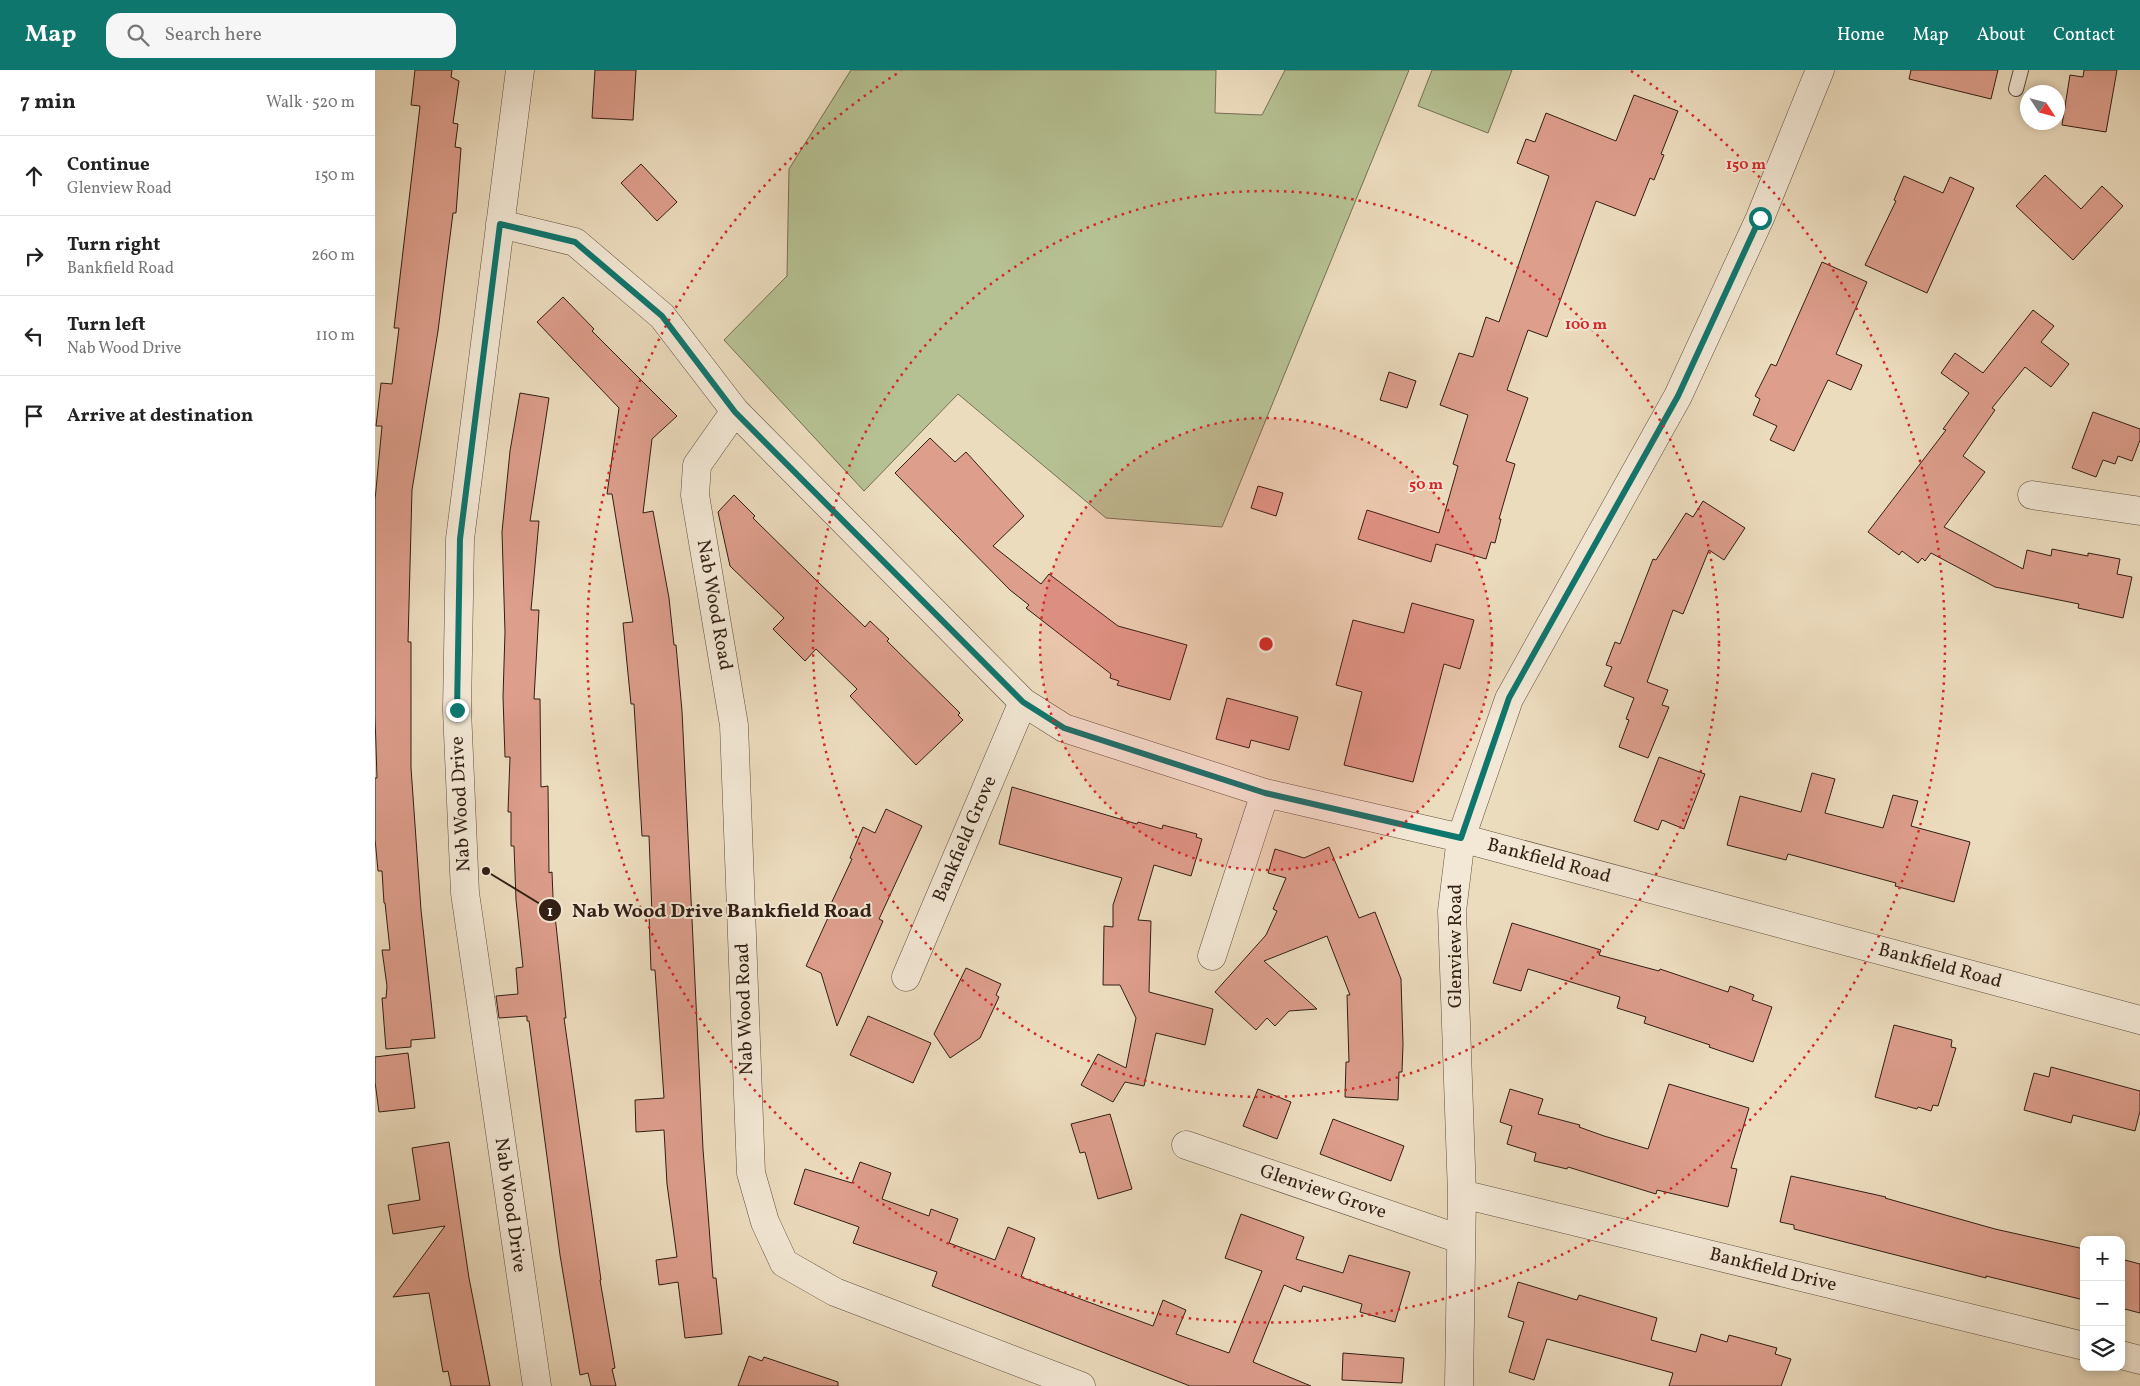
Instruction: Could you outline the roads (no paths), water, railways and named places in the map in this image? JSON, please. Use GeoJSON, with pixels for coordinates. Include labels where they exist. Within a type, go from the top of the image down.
{"type":"FeatureCollection","features":[{"type":"Feature","properties":{"kind":"street","name":"Nab Wood Drive"},"geometry":{"type":"LineString","coordinates":[[520,70],[460,539],[457,710],[465,893],[537,1386]]}},
{"type":"Feature","properties":{"kind":"street","name":"Glenview Road"},"geometry":{"type":"LineString","coordinates":[[1459,1376],[1462,1194],[1452,911],[1461,838],[1509,698],[1678,396],[1760,218],[1820,70]]}},
{"type":"Feature","properties":{"kind":"street","name":"Bankfield Road"},"geometry":{"type":"LineString","coordinates":[[500,224],[575,242],[662,316],[735,412],[1023,702],[1064,728],[1265,793],[1461,838],[2140,1020]]}},
{"type":"Feature","properties":{"kind":"street","name":"Nab Wood Road"},"geometry":{"type":"LineString","coordinates":[[735,412],[697,465],[695,495],[734,725],[751,1173],[765,1222],[784,1262],[835,1292],[1081,1386]]}},
{"type":"Feature","properties":{"kind":"street"},"geometry":{"type":"LineString","coordinates":[[2033,495],[2140,512]]}},
{"type":"Feature","properties":{"kind":"street","name":"Bankfield Grove"},"geometry":{"type":"LineString","coordinates":[[906,977],[1023,702]]}},
{"type":"Feature","properties":{"kind":"street"},"geometry":{"type":"LineString","coordinates":[[1212,956],[1265,793]]}},
{"type":"Feature","properties":{"kind":"street","name":"Glenview Grove"},"geometry":{"type":"LineString","coordinates":[[1186,1145],[1460,1239]]}},
{"type":"Feature","properties":{"kind":"street","name":"Bankfield Drive"},"geometry":{"type":"LineString","coordinates":[[1462,1194],[2080,1345]]}},
{"type":"Feature","properties":{"kind":"street"},"geometry":{"type":"LineString","coordinates":[[2125,1356],[2140,1360]]}},
{"type":"Feature","properties":{"kind":"lane"},"geometry":{"type":"LineString","coordinates":[[2016,89],[2021,70]]}},
{"type":"Feature","properties":{"kind":"place","name":"Nab Wood Drive Bankfield Road"},"geometry":{"type":"Point","coordinates":[486,871]}}]}
